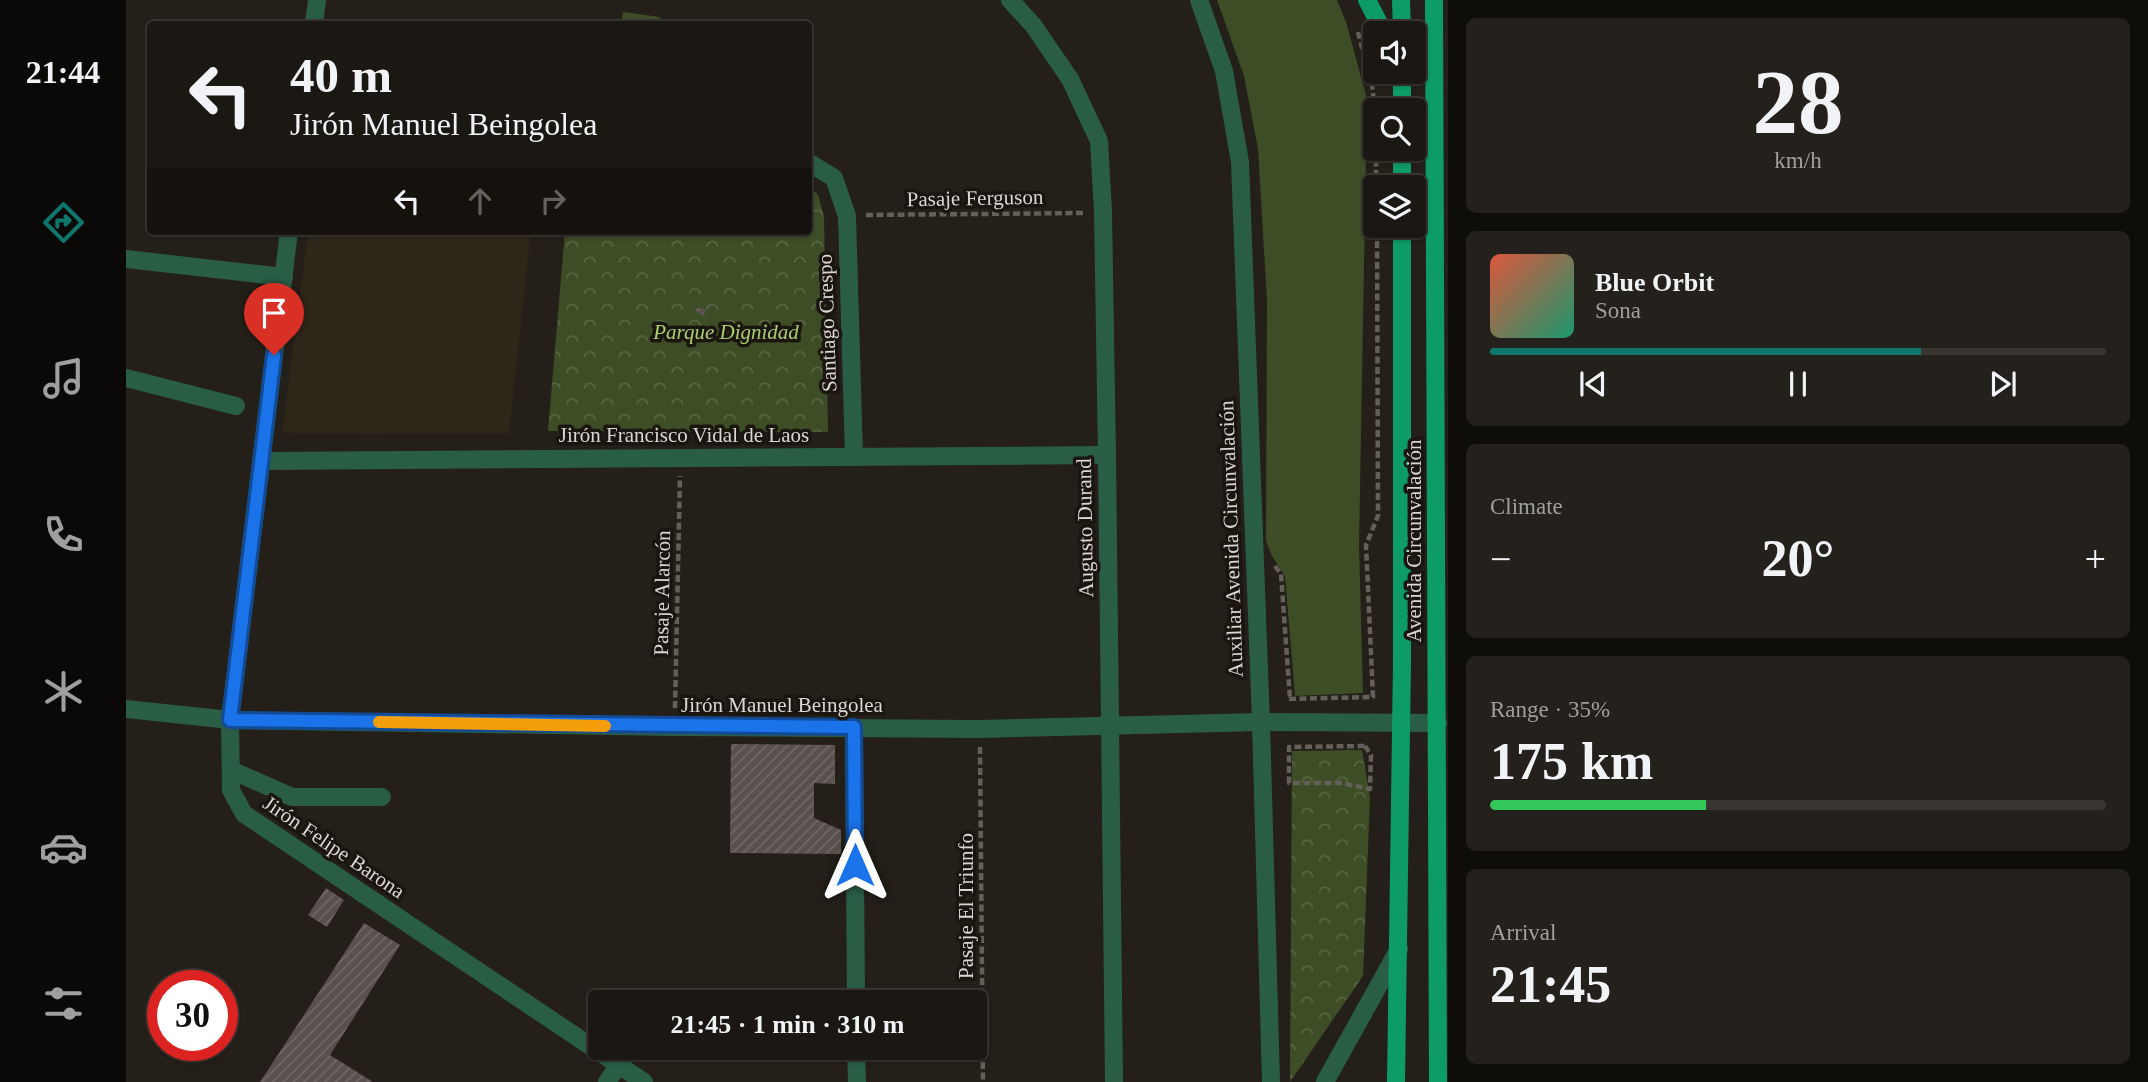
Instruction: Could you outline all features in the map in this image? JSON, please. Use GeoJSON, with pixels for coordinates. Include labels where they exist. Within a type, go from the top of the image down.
{"type":"FeatureCollection","features":[{"type":"Feature","properties":{"kind":"main road"},"geometry":{"type":"LineString","coordinates":[[1367,0],[1378,21]]}},
{"type":"Feature","properties":{"kind":"main road"},"geometry":{"type":"LineString","coordinates":[[1401,0],[1402,21]]}},
{"type":"Feature","properties":{"kind":"main road","name":"Avenida Circunvalación"},"geometry":{"type":"LineString","coordinates":[[1434,0],[1442,104],[1438,723],[1443,1004],[1438,1082]]}},
{"type":"Feature","properties":{"kind":"main road","name":"Avenida Circunvalación"},"geometry":{"type":"LineString","coordinates":[[1396,1082],[1402,722],[1402,238]]}},
{"type":"Feature","properties":{"kind":"street"},"geometry":{"type":"LineString","coordinates":[[314,21],[317,0]]}},
{"type":"Feature","properties":{"kind":"street","name":"Augusto Durand"},"geometry":{"type":"LineString","coordinates":[[1010,0],[1033,25],[1070,79],[1099,141],[1103,212],[1107,455],[1114,1082]]}},
{"type":"Feature","properties":{"kind":"street","name":"Auxiliar Avenida Circunvalación"},"geometry":{"type":"LineString","coordinates":[[1199,0],[1224,71],[1240,162],[1261,722],[1270,1082]]}},
{"type":"Feature","properties":{"kind":"street","name":"Santiago Crespo"},"geometry":{"type":"LineString","coordinates":[[812,164],[834,178],[847,216],[854,457]]}},
{"type":"Feature","properties":{"kind":"street","name":"Jirón Felipe Barona"},"geometry":{"type":"LineString","coordinates":[[289,235],[230,720],[231,790],[244,814],[644,1082]]}},
{"type":"Feature","properties":{"kind":"street"},"geometry":{"type":"LineString","coordinates":[[126,259],[284,276]]}},
{"type":"Feature","properties":{"kind":"street"},"geometry":{"type":"LineString","coordinates":[[126,378],[236,406]]}},
{"type":"Feature","properties":{"kind":"street","name":"Jirón Francisco Vidal de Laos"},"geometry":{"type":"LineString","coordinates":[[261,461],[1107,455]]}},
{"type":"Feature","properties":{"kind":"street","name":"Jirón Manuel Beingolea"},"geometry":{"type":"LineString","coordinates":[[126,709],[230,720],[675,727],[980,729],[1261,722],[1438,723]]}},
{"type":"Feature","properties":{"kind":"street"},"geometry":{"type":"LineString","coordinates":[[854,727],[856,990]]}},
{"type":"Feature","properties":{"kind":"street"},"geometry":{"type":"LineString","coordinates":[[231,770],[292,797],[382,797]]}},
{"type":"Feature","properties":{"kind":"street"},"geometry":{"type":"LineString","coordinates":[[1325,1082],[1399,949]]}},
{"type":"Feature","properties":{"kind":"street"},"geometry":{"type":"LineString","coordinates":[[845,1082],[856,1065]]}},
{"type":"Feature","properties":{"kind":"street"},"geometry":{"type":"LineString","coordinates":[[607,1082],[618,1066]]}},
{"type":"Feature","properties":{"kind":"path"},"geometry":{"type":"LineString","coordinates":[[1357,29],[1373,98]]}},
{"type":"Feature","properties":{"kind":"path","name":"Pasaje Ferguson"},"geometry":{"type":"LineString","coordinates":[[847,216],[1103,212]]}},
{"type":"Feature","properties":{"kind":"path"},"geometry":{"type":"LineString","coordinates":[[1260,700],[1373,696],[1366,545],[1378,516],[1377,238]]}},
{"type":"Feature","properties":{"kind":"path","name":"Pasaje Alarcón"},"geometry":{"type":"LineString","coordinates":[[675,727],[681,459]]}},
{"type":"Feature","properties":{"kind":"path","name":"Pasaje El Triunfo"},"geometry":{"type":"LineString","coordinates":[[980,729],[983,1082]]}},
{"type":"Feature","properties":{"kind":"path"},"geometry":{"type":"LineString","coordinates":[[1365,746],[1371,755],[1370,789],[1342,783],[1289,783],[1289,747],[1365,746]]}},
{"type":"Feature","properties":{"kind":"shaded area"},"geometry":{"type":"Polygon","coordinates":[[[307,235],[531,235],[509,434],[282,433],[307,235]]]}},
{"type":"Feature","properties":{"kind":"green space"},"geometry":{"type":"Polygon","coordinates":[[[1217,0],[1337,0],[1346,22],[1367,98],[1363,98],[1363,161],[1366,161],[1366,175],[1363,175],[1365,238],[1359,545],[1363,693],[1295,696],[1285,576],[1266,541],[1267,301],[1258,149],[1244,76],[1217,0]]]}},
{"type":"Feature","properties":{"kind":"green space"},"geometry":{"type":"Polygon","coordinates":[[[623,12],[660,17],[659,21],[622,21],[623,12]]]}},
{"type":"Feature","properties":{"kind":"green space","name":"Parque Dignidad"},"geometry":{"type":"Polygon","coordinates":[[[812,188],[818,195],[824,216],[828,432],[548,431],[565,235],[812,235],[812,188]]]}},
{"type":"Feature","properties":{"kind":"green space"},"geometry":{"type":"Polygon","coordinates":[[[1362,750],[1370,797],[1363,976],[1290,1082],[1292,751],[1362,750]]]}},
{"type":"Feature","properties":{"kind":"building"},"geometry":{"type":"Polygon","coordinates":[[[693,308],[706,309],[703,316],[693,308]]]}},
{"type":"Feature","properties":{"kind":"building"},"geometry":{"type":"Polygon","coordinates":[[[731,744],[835,745],[835,784],[814,783],[814,818],[841,830],[841,854],[730,853],[731,744]]]}},
{"type":"Feature","properties":{"kind":"building"},"geometry":{"type":"Polygon","coordinates":[[[326,888],[344,900],[327,927],[308,915],[326,888]]]}},
{"type":"Feature","properties":{"kind":"building"},"geometry":{"type":"Polygon","coordinates":[[[364,923],[400,945],[330,1055],[373,1082],[260,1082],[364,923]]]}},
{"type":"Feature","properties":{"kind":"slow traffic"},"geometry":{"type":"LineString","coordinates":[[379,722],[605,726]]}},
{"type":"Feature","properties":{"kind":"route"},"geometry":{"type":"LineString","coordinates":[[274,355],[230,720],[854,727],[855,865]]}}]}
